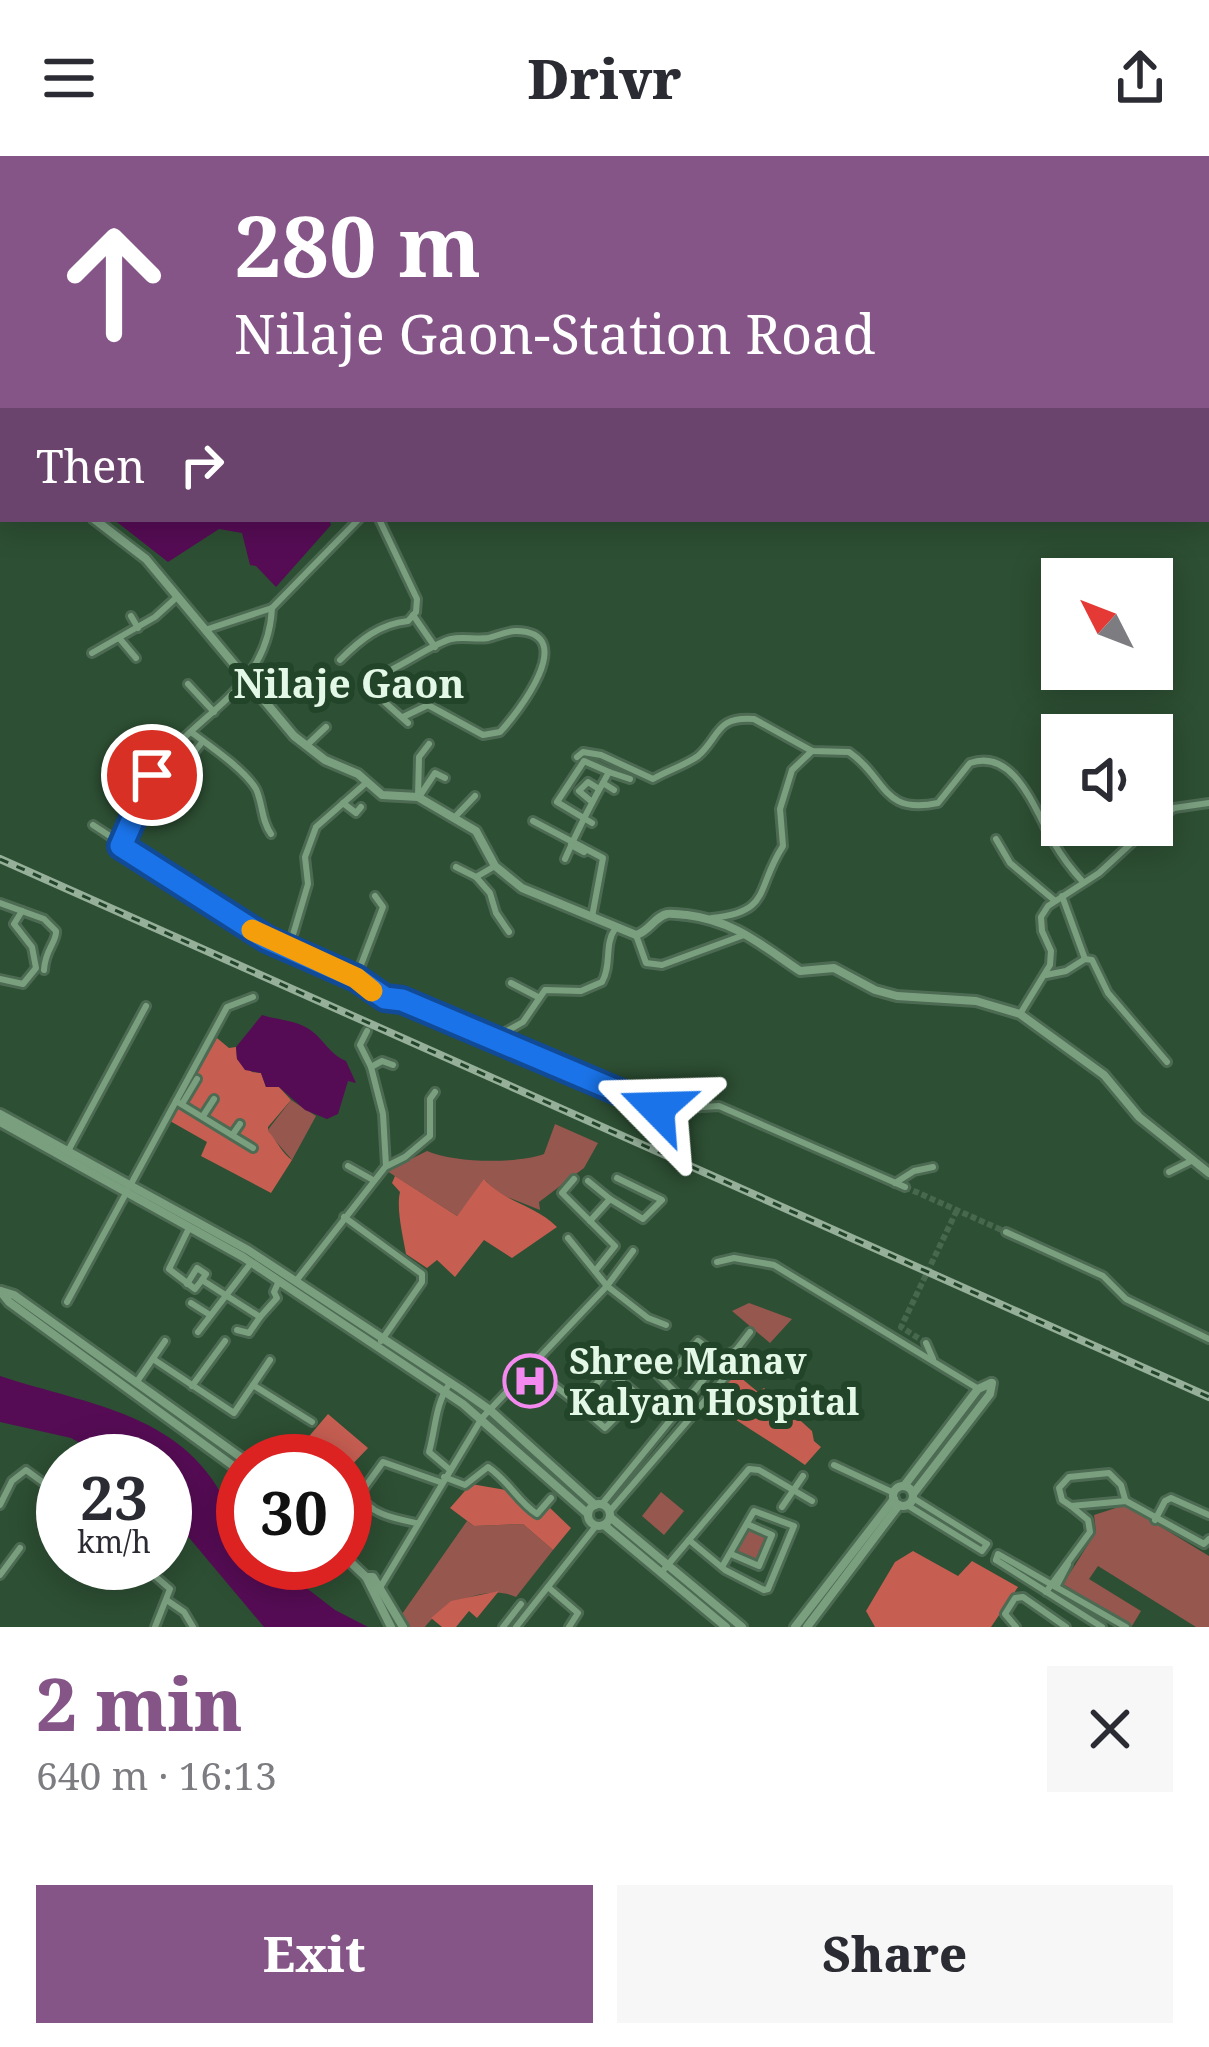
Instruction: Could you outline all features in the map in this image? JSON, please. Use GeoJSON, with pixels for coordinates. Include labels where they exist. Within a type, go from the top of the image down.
{"type":"FeatureCollection","features":[{"type":"Feature","properties":{"kind":"street"},"geometry":{"type":"LineString","coordinates":[[98,522],[146,559],[244,681],[325,760],[358,774],[382,795],[418,797],[482,838],[495,866],[522,888],[615,929],[635,935],[646,932],[669,913],[712,918],[747,913],[757,903],[769,867],[783,846],[778,817],[792,770],[812,751]]}},
{"type":"Feature","properties":{"kind":"street"},"geometry":{"type":"LineString","coordinates":[[205,630],[272,608],[356,522]]}},
{"type":"Feature","properties":{"kind":"street"},"geometry":{"type":"LineString","coordinates":[[340,660],[363,638],[413,615],[417,599],[381,522]]}},
{"type":"Feature","properties":{"kind":"street"},"geometry":{"type":"LineString","coordinates":[[92,653],[138,628],[177,597]]}},
{"type":"Feature","properties":{"kind":"street"},"geometry":{"type":"LineString","coordinates":[[121,846],[157,766],[244,681],[267,640],[272,608]]}},
{"type":"Feature","properties":{"kind":"street"},"geometry":{"type":"LineString","coordinates":[[413,615],[436,647]]}},
{"type":"Feature","properties":{"kind":"street"},"geometry":{"type":"LineString","coordinates":[[130,616],[138,628]]}},
{"type":"Feature","properties":{"kind":"street"},"geometry":{"type":"LineString","coordinates":[[519,631],[541,644],[544,664],[514,717],[492,736],[428,705],[405,720],[380,698],[378,679],[436,647],[456,638],[519,631]]}},
{"type":"Feature","properties":{"kind":"street"},"geometry":{"type":"LineString","coordinates":[[120,639],[136,658]]}},
{"type":"Feature","properties":{"kind":"street"},"geometry":{"type":"LineString","coordinates":[[188,684],[214,712]]}},
{"type":"Feature","properties":{"kind":"street"},"geometry":{"type":"LineString","coordinates":[[577,758],[584,752],[601,754],[653,779],[698,756],[720,727],[745,718],[812,751],[849,752],[897,803],[910,807],[938,803],[970,763],[1002,765],[1015,776],[1059,852],[1083,882]]}},
{"type":"Feature","properties":{"kind":"street"},"geometry":{"type":"LineString","coordinates":[[307,745],[326,728]]}},
{"type":"Feature","properties":{"kind":"street"},"geometry":{"type":"LineString","coordinates":[[191,732],[244,772],[256,789],[271,834]]}},
{"type":"Feature","properties":{"kind":"street"},"geometry":{"type":"LineString","coordinates":[[192,755],[203,741]]}},
{"type":"Feature","properties":{"kind":"street"},"geometry":{"type":"LineString","coordinates":[[418,797],[419,757],[429,744]]}},
{"type":"Feature","properties":{"kind":"street"},"geometry":{"type":"LineString","coordinates":[[592,823],[556,798],[581,762],[630,779]]}},
{"type":"Feature","properties":{"kind":"street"},"geometry":{"type":"LineString","coordinates":[[565,859],[609,772]]}},
{"type":"Feature","properties":{"kind":"street"},"geometry":{"type":"LineString","coordinates":[[418,797],[435,773],[445,778]]}},
{"type":"Feature","properties":{"kind":"street"},"geometry":{"type":"LineString","coordinates":[[138,775],[150,780]]}},
{"type":"Feature","properties":{"kind":"street"},"geometry":{"type":"LineString","coordinates":[[592,802],[580,791],[588,782],[614,790]]}},
{"type":"Feature","properties":{"kind":"street"},"geometry":{"type":"LineString","coordinates":[[289,948],[308,884],[306,852],[319,823],[366,783]]}},
{"type":"Feature","properties":{"kind":"street"},"geometry":{"type":"LineString","coordinates":[[126,792],[141,801]]}},
{"type":"Feature","properties":{"kind":"street"},"geometry":{"type":"LineString","coordinates":[[454,818],[475,796]]}},
{"type":"Feature","properties":{"kind":"street"},"geometry":{"type":"LineString","coordinates":[[343,803],[356,813],[362,806]]}},
{"type":"Feature","properties":{"kind":"street"},"geometry":{"type":"LineString","coordinates":[[1173,809],[1209,803]]}},
{"type":"Feature","properties":{"kind":"street"},"geometry":{"type":"LineString","coordinates":[[556,814],[562,805]]}},
{"type":"Feature","properties":{"kind":"street"},"geometry":{"type":"LineString","coordinates":[[533,821],[603,858],[592,917]]}},
{"type":"Feature","properties":{"kind":"street"},"geometry":{"type":"LineString","coordinates":[[93,826],[267,939],[356,978],[385,998],[402,1000],[645,1104],[670,1109],[718,1106],[905,1187]]}},
{"type":"Feature","properties":{"kind":"street"},"geometry":{"type":"LineString","coordinates":[[995,839],[1010,863],[1058,898],[1085,958],[1097,965],[1108,993],[1167,1062]]}},
{"type":"Feature","properties":{"kind":"street"},"geometry":{"type":"LineString","coordinates":[[572,842],[584,852]]}},
{"type":"Feature","properties":{"kind":"street"},"geometry":{"type":"LineString","coordinates":[[1020,1014],[1046,975],[1051,951],[1041,917],[1058,898],[1099,873],[1128,846]]}},
{"type":"Feature","properties":{"kind":"street"},"geometry":{"type":"LineString","coordinates":[[476,877],[495,866]]}},
{"type":"Feature","properties":{"kind":"street"},"geometry":{"type":"LineString","coordinates":[[456,867],[476,877],[490,893],[509,932]]}},
{"type":"Feature","properties":{"kind":"street"},"geometry":{"type":"LineString","coordinates":[[356,978],[383,907],[375,896]]}},
{"type":"Feature","properties":{"kind":"street"},"geometry":{"type":"LineString","coordinates":[[0,903],[44,920],[56,931],[44,970]]}},
{"type":"Feature","properties":{"kind":"street"},"geometry":{"type":"LineString","coordinates":[[0,979],[23,984],[37,968],[32,947],[14,924],[22,911]]}},
{"type":"Feature","properties":{"kind":"street"},"geometry":{"type":"LineString","coordinates":[[712,918],[748,933],[800,971],[834,968],[897,996],[976,1001],[1020,1014],[1104,1075],[1139,1117],[1209,1173]]}},
{"type":"Feature","properties":{"kind":"street"},"geometry":{"type":"LineString","coordinates":[[491,1040],[523,1022],[545,990],[581,991],[602,982],[608,968],[609,938],[615,929]]}},
{"type":"Feature","properties":{"kind":"street"},"geometry":{"type":"LineString","coordinates":[[635,935],[643,959],[662,965],[748,933]]}},
{"type":"Feature","properties":{"kind":"street"},"geometry":{"type":"LineString","coordinates":[[1046,975],[1085,958]]}},
{"type":"Feature","properties":{"kind":"street"},"geometry":{"type":"LineString","coordinates":[[511,983],[538,998]]}},
{"type":"Feature","properties":{"kind":"street"},"geometry":{"type":"LineString","coordinates":[[67,1302],[179,1103],[227,1006],[253,997]]}},
{"type":"Feature","properties":{"kind":"street"},"geometry":{"type":"LineString","coordinates":[[66,1154],[146,1006]]}},
{"type":"Feature","properties":{"kind":"street"},"geometry":{"type":"LineString","coordinates":[[354,1030],[366,1033],[361,1045],[385,1126],[386,1166]]}},
{"type":"Feature","properties":{"kind":"street"},"geometry":{"type":"LineString","coordinates":[[371,1067],[385,1060],[393,1065]]}},
{"type":"Feature","properties":{"kind":"street"},"geometry":{"type":"LineString","coordinates":[[179,1103],[197,1079]]}},
{"type":"Feature","properties":{"kind":"street"},"geometry":{"type":"LineString","coordinates":[[292,1285],[373,1180],[430,1136],[435,1092]]}},
{"type":"Feature","properties":{"kind":"street"},"geometry":{"type":"LineString","coordinates":[[203,1116],[214,1099]]}},
{"type":"Feature","properties":{"kind":"street"},"geometry":{"type":"LineString","coordinates":[[179,1103],[253,1148]]}},
{"type":"Feature","properties":{"kind":"street"},"geometry":{"type":"LineString","coordinates":[[0,1118],[248,1250],[292,1285],[490,1410],[726,1627]]}},
{"type":"Feature","properties":{"kind":"street"},"geometry":{"type":"LineString","coordinates":[[233,1134],[240,1124]]}},
{"type":"Feature","properties":{"kind":"street"},"geometry":{"type":"LineString","coordinates":[[1169,1172],[1191,1161]]}},
{"type":"Feature","properties":{"kind":"street"},"geometry":{"type":"LineString","coordinates":[[348,1166],[373,1180]]}},
{"type":"Feature","properties":{"kind":"street"},"geometry":{"type":"LineString","coordinates":[[895,1183],[914,1171],[933,1167]]}},
{"type":"Feature","properties":{"kind":"street"},"geometry":{"type":"LineString","coordinates":[[588,1180],[643,1219],[662,1200],[617,1178]]}},
{"type":"Feature","properties":{"kind":"street"},"geometry":{"type":"LineString","coordinates":[[574,1179],[562,1193],[615,1246],[595,1271]]}},
{"type":"Feature","properties":{"kind":"street"},"geometry":{"type":"LineString","coordinates":[[128,1188],[292,1285]]}},
{"type":"Feature","properties":{"kind":"street"},"geometry":{"type":"LineString","coordinates":[[590,1221],[610,1199]]}},
{"type":"Feature","properties":{"kind":"street"},"geometry":{"type":"LineString","coordinates":[[344,1217],[422,1274],[422,1282],[380,1343]]}},
{"type":"Feature","properties":{"kind":"street"},"geometry":{"type":"LineString","coordinates":[[187,1283],[197,1268],[206,1274],[195,1289],[187,1283],[169,1268],[190,1228]]}},
{"type":"Feature","properties":{"kind":"street"},"geometry":{"type":"LineString","coordinates":[[1006,1232],[1103,1276],[1126,1299],[1209,1339]]}},
{"type":"Feature","properties":{"kind":"street"},"geometry":{"type":"LineString","coordinates":[[568,1238],[607,1286],[666,1325]]}},
{"type":"Feature","properties":{"kind":"street"},"geometry":{"type":"LineString","coordinates":[[381,1586],[482,1418],[607,1286],[633,1251]]}},
{"type":"Feature","properties":{"kind":"street"},"geometry":{"type":"LineString","coordinates":[[717,1262],[734,1258],[774,1265],[978,1389]]}},
{"type":"Feature","properties":{"kind":"street"},"geometry":{"type":"LineString","coordinates":[[198,1332],[250,1263]]}},
{"type":"Feature","properties":{"kind":"street"},"geometry":{"type":"LineString","coordinates":[[202,1280],[260,1317]]}},
{"type":"Feature","properties":{"kind":"street"},"geometry":{"type":"LineString","coordinates":[[237,1330],[249,1333],[277,1298],[274,1292],[279,1281]]}},
{"type":"Feature","properties":{"kind":"street"},"geometry":{"type":"LineString","coordinates":[[0,1291],[14,1295],[216,1440]]}},
{"type":"Feature","properties":{"kind":"street"},"geometry":{"type":"LineString","coordinates":[[0,1291],[216,1454]]}},
{"type":"Feature","properties":{"kind":"street"},"geometry":{"type":"LineString","coordinates":[[191,1304],[210,1315]]}},
{"type":"Feature","properties":{"kind":"street"},"geometry":{"type":"LineString","coordinates":[[516,1627],[603,1515],[646,1449],[721,1358],[736,1350],[751,1332]]}},
{"type":"Feature","properties":{"kind":"street"},"geometry":{"type":"LineString","coordinates":[[136,1383],[165,1341]]}},
{"type":"Feature","properties":{"kind":"street"},"geometry":{"type":"LineString","coordinates":[[192,1386],[225,1341]]}},
{"type":"Feature","properties":{"kind":"street"},"geometry":{"type":"LineString","coordinates":[[696,1410],[658,1375],[665,1367],[674,1371],[698,1341],[721,1358]]}},
{"type":"Feature","properties":{"kind":"street"},"geometry":{"type":"LineString","coordinates":[[926,1342],[934,1359]]}},
{"type":"Feature","properties":{"kind":"street"},"geometry":{"type":"LineString","coordinates":[[603,1515],[734,1367],[736,1350]]}},
{"type":"Feature","properties":{"kind":"street"},"geometry":{"type":"LineString","coordinates":[[152,1359],[234,1413],[270,1360]]}},
{"type":"Feature","properties":{"kind":"street"},"geometry":{"type":"LineString","coordinates":[[531,1367],[578,1406],[608,1429],[638,1395],[608,1370],[578,1406]]}},
{"type":"Feature","properties":{"kind":"street"},"geometry":{"type":"LineString","coordinates":[[706,1378],[716,1387]]}},
{"type":"Feature","properties":{"kind":"street"},"geometry":{"type":"LineString","coordinates":[[795,1627],[903,1499],[990,1394],[992,1383],[978,1389],[904,1486],[903,1499],[807,1627]]}},
{"type":"Feature","properties":{"kind":"street"},"geometry":{"type":"LineString","coordinates":[[253,1384],[312,1422]]}},
{"type":"Feature","properties":{"kind":"street"},"geometry":{"type":"LineString","coordinates":[[447,1387],[588,1514],[603,1515]]}},
{"type":"Feature","properties":{"kind":"street"},"geometry":{"type":"LineString","coordinates":[[444,1476],[429,1452],[436,1431],[436,1408],[447,1387]]}},
{"type":"Feature","properties":{"kind":"street"},"geometry":{"type":"LineString","coordinates":[[646,1449],[655,1457]]}},
{"type":"Feature","properties":{"kind":"street"},"geometry":{"type":"LineString","coordinates":[[416,1523],[365,1504],[360,1494],[383,1462],[465,1484],[488,1467],[537,1514],[551,1498]]}},
{"type":"Feature","properties":{"kind":"street"},"geometry":{"type":"LineString","coordinates":[[834,1465],[903,1499],[987,1544],[982,1551],[903,1499]]}},
{"type":"Feature","properties":{"kind":"street"},"geometry":{"type":"LineString","coordinates":[[665,1569],[749,1469],[759,1470],[812,1501]]}},
{"type":"Feature","properties":{"kind":"street"},"geometry":{"type":"LineString","coordinates":[[1,1502],[15,1476],[26,1470],[36,1477]]}},
{"type":"Feature","properties":{"kind":"street"},"geometry":{"type":"LineString","coordinates":[[1051,1590],[1090,1526],[1062,1500],[1059,1488],[1069,1477],[1109,1473],[1121,1485],[1126,1501],[1204,1544],[1209,1539]]}},
{"type":"Feature","properties":{"kind":"street"},"geometry":{"type":"LineString","coordinates":[[782,1507],[803,1476]]}},
{"type":"Feature","properties":{"kind":"street"},"geometry":{"type":"LineString","coordinates":[[1155,1520],[1171,1498],[1209,1515]]}},
{"type":"Feature","properties":{"kind":"street"},"geometry":{"type":"LineString","coordinates":[[1071,1507],[1126,1501]]}},
{"type":"Feature","properties":{"kind":"street"},"geometry":{"type":"LineString","coordinates":[[689,1540],[722,1568],[768,1589],[796,1529],[757,1510],[722,1568]]}},
{"type":"Feature","properties":{"kind":"street"},"geometry":{"type":"LineString","coordinates":[[731,1554],[760,1566],[772,1535],[746,1524]]}},
{"type":"Feature","properties":{"kind":"street"},"geometry":{"type":"LineString","coordinates":[[0,1575],[20,1548]]}},
{"type":"Feature","properties":{"kind":"street"},"geometry":{"type":"LineString","coordinates":[[1102,1627],[1051,1590],[997,1556],[996,1560],[1051,1590],[1126,1627]]}},
{"type":"Feature","properties":{"kind":"street"},"geometry":{"type":"LineString","coordinates":[[665,1569],[742,1627]]}},
{"type":"Feature","properties":{"kind":"street"},"geometry":{"type":"LineString","coordinates":[[372,1577],[403,1627]]}},
{"type":"Feature","properties":{"kind":"street"},"geometry":{"type":"LineString","coordinates":[[548,1587],[578,1613],[568,1627]]}},
{"type":"Feature","properties":{"kind":"street"},"geometry":{"type":"LineString","coordinates":[[372,1589],[391,1627]]}},
{"type":"Feature","properties":{"kind":"street"},"geometry":{"type":"LineString","coordinates":[[155,1627],[170,1590]]}},
{"type":"Feature","properties":{"kind":"street"},"geometry":{"type":"LineString","coordinates":[[1016,1627],[1007,1618],[1010,1605],[1023,1597],[1066,1627]]}},
{"type":"Feature","properties":{"kind":"street"},"geometry":{"type":"LineString","coordinates":[[168,1601],[184,1612],[193,1627]]}},
{"type":"Feature","properties":{"kind":"street"},"geometry":{"type":"LineString","coordinates":[[503,1627],[521,1604]]}},
{"type":"Feature","properties":{"kind":"shaded area"},"geometry":{"type":"Polygon","coordinates":[[[117,522],[331,525],[276,587],[250,565],[242,533],[219,529],[168,562],[117,522]]]}},
{"type":"Feature","properties":{"kind":"shaded area"},"geometry":{"type":"Polygon","coordinates":[[[262,1015],[304,1026],[346,1061],[356,1083],[348,1081],[338,1114],[327,1119],[305,1110],[279,1087],[266,1087],[261,1073],[245,1070],[236,1047],[262,1015]]]}},
{"type":"Feature","properties":{"kind":"shaded area"},"geometry":{"type":"Polygon","coordinates":[[[217,1038],[229,1048],[236,1047],[237,1059],[252,1072],[261,1073],[266,1087],[279,1087],[291,1100],[268,1127],[292,1160],[271,1193],[201,1156],[207,1142],[170,1121],[217,1038]]]}},
{"type":"Feature","properties":{"kind":"shaded area"},"geometry":{"type":"Polygon","coordinates":[[[291,1100],[316,1116],[292,1160],[267,1131],[291,1100]]]}},
{"type":"Feature","properties":{"kind":"shaded area"},"geometry":{"type":"Polygon","coordinates":[[[555,1124],[598,1143],[584,1168],[539,1202],[540,1210],[497,1193],[485,1180],[457,1216],[387,1171],[427,1151],[485,1161],[544,1154],[555,1124]]]}},
{"type":"Feature","properties":{"kind":"shaded area"},"geometry":{"type":"Polygon","coordinates":[[[395,1176],[457,1216],[484,1179],[557,1227],[512,1258],[484,1240],[455,1277],[437,1260],[427,1268],[406,1254],[400,1192],[392,1183],[395,1176]]]}},
{"type":"Feature","properties":{"kind":"shaded area"},"geometry":{"type":"Polygon","coordinates":[[[749,1303],[792,1319],[770,1343],[732,1311],[749,1303]]]}},
{"type":"Feature","properties":{"kind":"shaded area"},"geometry":{"type":"Polygon","coordinates":[[[735,1373],[758,1392],[764,1388],[812,1431],[821,1447],[805,1465],[711,1402],[735,1373]]]}},
{"type":"Feature","properties":{"kind":"shaded area"},"geometry":{"type":"Polygon","coordinates":[[[0,1376],[101,1406],[163,1434],[53,1434],[0,1422],[0,1376]]]}},
{"type":"Feature","properties":{"kind":"shaded area"},"geometry":{"type":"Polygon","coordinates":[[[328,1414],[352,1434],[311,1434],[328,1414]]]}},
{"type":"Feature","properties":{"kind":"shaded area"},"geometry":{"type":"Polygon","coordinates":[[[192,1456],[216,1485],[216,1570],[192,1541],[192,1456]]]}},
{"type":"Feature","properties":{"kind":"shaded area"},"geometry":{"type":"Polygon","coordinates":[[[471,1484],[506,1490],[536,1519],[549,1507],[571,1528],[553,1550],[523,1524],[474,1526],[450,1508],[471,1484]]]}},
{"type":"Feature","properties":{"kind":"shaded area"},"geometry":{"type":"Polygon","coordinates":[[[661,1492],[684,1511],[664,1535],[642,1516],[661,1492]]]}},
{"type":"Feature","properties":{"kind":"shaded area"},"geometry":{"type":"Polygon","coordinates":[[[1125,1505],[1209,1556],[1209,1627],[1196,1627],[1098,1566],[1089,1579],[1141,1611],[1132,1626],[1063,1584],[1096,1532],[1094,1515],[1125,1505]]]}},
{"type":"Feature","properties":{"kind":"shaded area"},"geometry":{"type":"Polygon","coordinates":[[[467,1521],[474,1526],[523,1524],[553,1550],[516,1597],[480,1594],[443,1610],[425,1627],[408,1627],[402,1614],[467,1521]]]}},
{"type":"Feature","properties":{"kind":"shaded area"},"geometry":{"type":"Polygon","coordinates":[[[746,1526],[771,1536],[759,1564],[736,1552],[746,1526]]]}},
{"type":"Feature","properties":{"kind":"shaded area"},"geometry":{"type":"Polygon","coordinates":[[[913,1551],[958,1576],[972,1561],[1018,1587],[991,1627],[875,1627],[866,1611],[895,1562],[913,1551]]]}},
{"type":"Feature","properties":{"kind":"shaded area"},"geometry":{"type":"Polygon","coordinates":[[[233,1590],[309,1590],[368,1627],[264,1627],[233,1590]]]}},
{"type":"Feature","properties":{"kind":"shaded area"},"geometry":{"type":"Polygon","coordinates":[[[499,1591],[477,1618],[469,1611],[456,1627],[442,1627],[431,1618],[451,1601],[499,1591]]]}},
{"type":"Feature","properties":{"kind":"tunnel"},"geometry":{"type":"LineString","coordinates":[[905,1187],[1006,1232]]}},
{"type":"Feature","properties":{"kind":"tunnel"},"geometry":{"type":"LineString","coordinates":[[926,1343],[901,1327],[957,1210]]}},
{"type":"Feature","properties":{"kind":"railway"},"geometry":{"type":"LineString","coordinates":[[0,859],[1209,1397]]}},
{"type":"Feature","properties":{"kind":"slow traffic"},"geometry":{"type":"LineString","coordinates":[[252,930],[356,978],[372,991]]}},
{"type":"Feature","properties":{"kind":"place","name":"Shree Manav Kalyan Hospital"},"geometry":{"type":"Point","coordinates":[530,1381]}},
{"type":"Feature","properties":{"kind":"district","name":"Nilaje Gaon"},"geometry":{"type":"Point","coordinates":[349,682]}},
{"type":"Feature","properties":{"kind":"route"},"geometry":{"type":"LineString","coordinates":[[152,775],[121,846],[267,939],[356,978],[385,998],[402,1000],[657,1108]]}}]}
